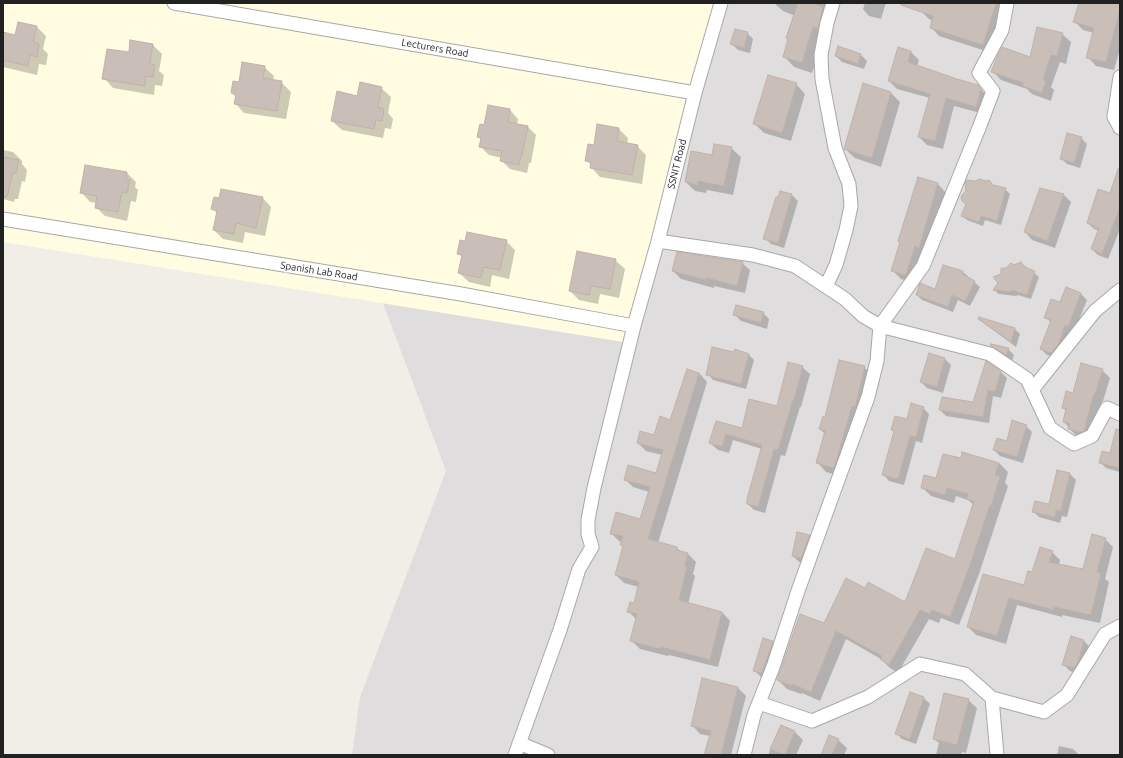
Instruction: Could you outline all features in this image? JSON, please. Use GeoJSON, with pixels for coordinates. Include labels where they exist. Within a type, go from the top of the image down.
{"type":"FeatureCollection","features":[{"type":"Feature","properties":{"kind":"street","name":"Lecturers Road"},"geometry":{"type":"LineString","coordinates":[[174,3],[695,93]]}},
{"type":"Feature","properties":{"kind":"street","name":"SSNIT Road"},"geometry":{"type":"LineString","coordinates":[[517,749],[560,630],[579,569],[592,547],[588,534],[588,520],[594,488],[634,326],[658,241],[695,93],[721,3]]}},
{"type":"Feature","properties":{"kind":"street"},"geometry":{"type":"LineString","coordinates":[[826,286],[836,265],[851,206],[849,184],[835,148],[822,79],[821,55],[827,23],[833,3]]}},
{"type":"Feature","properties":{"kind":"street"},"geometry":{"type":"LineString","coordinates":[[744,755],[758,703],[773,667],[798,588],[868,398],[877,361],[880,326],[923,266],[993,91],[979,74],[1002,30],[1007,3]]}},
{"type":"Feature","properties":{"kind":"street"},"geometry":{"type":"LineString","coordinates":[[1120,77],[1114,117],[1120,128]]}},
{"type":"Feature","properties":{"kind":"street","name":"Spanish Lab Road"},"geometry":{"type":"LineString","coordinates":[[3,219],[461,294],[634,326]]}},
{"type":"Feature","properties":{"kind":"street"},"geometry":{"type":"LineString","coordinates":[[658,241],[753,256],[795,266],[846,299],[863,316],[880,326],[990,354],[1027,378],[1050,428],[1074,444],[1092,436],[1107,408],[1120,414]]}},
{"type":"Feature","properties":{"kind":"street"},"geometry":{"type":"LineString","coordinates":[[1032,390],[1095,310],[1120,290]]}},
{"type":"Feature","properties":{"kind":"street"},"geometry":{"type":"LineString","coordinates":[[758,703],[812,721],[868,697],[920,664],[965,674],[992,698],[1044,712],[1067,695],[1104,634],[1120,626]]}},
{"type":"Feature","properties":{"kind":"street"},"geometry":{"type":"LineString","coordinates":[[992,698],[997,755]]}},
{"type":"Feature","properties":{"kind":"street"},"geometry":{"type":"LineString","coordinates":[[517,749],[548,755]]}},
{"type":"Feature","properties":{"kind":"shaded area"},"geometry":{"type":"Polygon","coordinates":[[[3,3],[717,3],[623,342],[3,242],[3,3]]]}},
{"type":"Feature","properties":{"kind":"shaded area"},"geometry":{"type":"Polygon","coordinates":[[[507,3],[1120,3],[1120,755],[352,755],[360,697],[446,471],[369,266],[507,3]]]}},
{"type":"Feature","properties":{"kind":"building"},"geometry":{"type":"Polygon","coordinates":[[[798,3],[812,3],[823,7],[818,28],[813,27],[802,63],[783,57],[788,39],[786,38],[798,3]]]}},
{"type":"Feature","properties":{"kind":"building"},"geometry":{"type":"Polygon","coordinates":[[[901,3],[996,3],[983,45],[930,28],[933,16],[901,5],[901,3]]]}},
{"type":"Feature","properties":{"kind":"building"},"geometry":{"type":"Polygon","coordinates":[[[1079,3],[1120,3],[1120,9],[1106,62],[1086,58],[1094,28],[1073,22],[1079,3]]]}},
{"type":"Feature","properties":{"kind":"building"},"geometry":{"type":"Polygon","coordinates":[[[18,22],[37,26],[33,42],[39,44],[37,57],[30,55],[28,66],[3,60],[3,32],[15,35],[18,22]]]}},
{"type":"Feature","properties":{"kind":"building"},"geometry":{"type":"Polygon","coordinates":[[[1037,27],[1063,33],[1057,56],[1051,55],[1043,80],[1046,81],[1042,93],[1022,86],[1024,83],[991,72],[1002,47],[1030,57],[1037,27]]]}},
{"type":"Feature","properties":{"kind":"building"},"geometry":{"type":"Polygon","coordinates":[[[735,29],[748,32],[744,48],[730,44],[735,29]]]}},
{"type":"Feature","properties":{"kind":"building"},"geometry":{"type":"Polygon","coordinates":[[[130,40],[153,44],[150,64],[155,65],[153,77],[146,76],[145,86],[102,79],[107,49],[129,52],[130,40]]]}},
{"type":"Feature","properties":{"kind":"building"},"geometry":{"type":"Polygon","coordinates":[[[838,46],[861,54],[858,64],[835,56],[838,46]]]}},
{"type":"Feature","properties":{"kind":"building"},"geometry":{"type":"Polygon","coordinates":[[[898,47],[911,51],[908,62],[978,85],[981,89],[976,107],[946,98],[935,141],[918,137],[930,94],[888,81],[898,47]]]}},
{"type":"Feature","properties":{"kind":"building"},"geometry":{"type":"Polygon","coordinates":[[[242,62],[265,66],[263,78],[282,81],[277,111],[234,104],[236,94],[231,93],[233,81],[239,82],[242,62]]]}},
{"type":"Feature","properties":{"kind":"building"},"geometry":{"type":"Polygon","coordinates":[[[768,75],[797,83],[782,133],[753,124],[768,75]]]}},
{"type":"Feature","properties":{"kind":"building"},"geometry":{"type":"Polygon","coordinates":[[[360,82],[382,87],[378,107],[384,109],[382,121],[376,120],[374,129],[331,121],[337,91],[357,96],[360,82]]]}},
{"type":"Feature","properties":{"kind":"building"},"geometry":{"type":"Polygon","coordinates":[[[863,83],[891,92],[872,158],[844,149],[863,83]]]}},
{"type":"Feature","properties":{"kind":"building"},"geometry":{"type":"Polygon","coordinates":[[[488,105],[510,109],[508,122],[528,126],[519,165],[500,161],[502,151],[479,147],[481,138],[477,137],[480,124],[484,125],[488,105]]]}},
{"type":"Feature","properties":{"kind":"building"},"geometry":{"type":"Polygon","coordinates":[[[597,124],[619,128],[617,141],[638,145],[632,175],[590,168],[591,162],[585,161],[588,144],[594,145],[597,124]]]}},
{"type":"Feature","properties":{"kind":"building"},"geometry":{"type":"Polygon","coordinates":[[[1067,133],[1082,137],[1074,163],[1060,159],[1067,133]]]}},
{"type":"Feature","properties":{"kind":"building"},"geometry":{"type":"Polygon","coordinates":[[[714,144],[732,147],[724,186],[698,181],[697,185],[685,182],[691,151],[712,155],[714,144]]]}},
{"type":"Feature","properties":{"kind":"building"},"geometry":{"type":"Polygon","coordinates":[[[3,157],[19,160],[16,173],[13,173],[7,197],[3,196],[3,157]]]}},
{"type":"Feature","properties":{"kind":"building"},"geometry":{"type":"Polygon","coordinates":[[[85,165],[127,172],[126,179],[130,180],[127,193],[122,192],[118,212],[95,208],[97,196],[80,193],[85,165]]]}},
{"type":"Feature","properties":{"kind":"building"},"geometry":{"type":"Polygon","coordinates":[[[1118,169],[1120,169],[1120,207],[1102,254],[1091,249],[1099,228],[1087,223],[1098,189],[1110,193],[1118,169]]]}},
{"type":"Feature","properties":{"kind":"building"},"geometry":{"type":"Polygon","coordinates":[[[918,177],[938,183],[919,248],[915,246],[906,275],[891,271],[900,242],[898,241],[918,177]]]}},
{"type":"Feature","properties":{"kind":"building"},"geometry":{"type":"Polygon","coordinates":[[[979,179],[986,181],[989,180],[993,185],[1006,188],[997,221],[981,216],[979,222],[961,216],[966,204],[961,198],[966,191],[966,180],[976,181],[979,179]]]}},
{"type":"Feature","properties":{"kind":"building"},"geometry":{"type":"Polygon","coordinates":[[[1040,188],[1064,194],[1047,241],[1024,232],[1040,188]]]}},
{"type":"Feature","properties":{"kind":"building"},"geometry":{"type":"Polygon","coordinates":[[[221,189],[263,197],[256,228],[236,223],[234,234],[213,230],[217,211],[211,209],[214,197],[219,198],[221,189]]]}},
{"type":"Feature","properties":{"kind":"building"},"geometry":{"type":"Polygon","coordinates":[[[780,191],[792,194],[778,243],[763,239],[776,197],[778,197],[780,191]]]}},
{"type":"Feature","properties":{"kind":"building"},"geometry":{"type":"Polygon","coordinates":[[[467,232],[507,240],[500,270],[483,267],[481,278],[458,273],[462,255],[457,254],[460,240],[465,241],[467,232]]]}},
{"type":"Feature","properties":{"kind":"building"},"geometry":{"type":"Polygon","coordinates":[[[577,251],[616,259],[610,289],[591,286],[589,295],[569,291],[577,251]]]}},
{"type":"Feature","properties":{"kind":"building"},"geometry":{"type":"Polygon","coordinates":[[[677,252],[743,262],[737,286],[672,271],[677,252]]]}},
{"type":"Feature","properties":{"kind":"building"},"geometry":{"type":"Polygon","coordinates":[[[1021,262],[1024,267],[1035,271],[1027,295],[1012,290],[1011,292],[993,290],[998,283],[993,277],[1001,274],[1001,268],[1006,268],[1011,263],[1014,265],[1021,262]]]}},
{"type":"Feature","properties":{"kind":"building"},"geometry":{"type":"Polygon","coordinates":[[[943,265],[963,271],[962,274],[975,281],[965,301],[952,295],[948,307],[916,295],[920,283],[935,289],[943,265]]]}},
{"type":"Feature","properties":{"kind":"building"},"geometry":{"type":"Polygon","coordinates":[[[1066,287],[1081,293],[1068,327],[1065,325],[1058,345],[1051,353],[1040,349],[1051,320],[1044,318],[1051,299],[1060,302],[1066,287]]]}},
{"type":"Feature","properties":{"kind":"building"},"geometry":{"type":"Polygon","coordinates":[[[736,305],[764,312],[761,323],[733,315],[736,305]]]}},
{"type":"Feature","properties":{"kind":"building"},"geometry":{"type":"Polygon","coordinates":[[[979,317],[1015,328],[1011,342],[978,319],[979,317]]]}},
{"type":"Feature","properties":{"kind":"building"},"geometry":{"type":"Polygon","coordinates":[[[991,344],[1009,348],[1006,355],[990,346],[991,344]]]}},
{"type":"Feature","properties":{"kind":"building"},"geometry":{"type":"Polygon","coordinates":[[[712,347],[734,352],[735,349],[749,354],[741,384],[706,375],[712,347]]]}},
{"type":"Feature","properties":{"kind":"building"},"geometry":{"type":"Polygon","coordinates":[[[929,353],[945,358],[937,387],[920,382],[929,353]]]}},
{"type":"Feature","properties":{"kind":"building"},"geometry":{"type":"Polygon","coordinates":[[[839,360],[865,366],[855,407],[852,406],[834,468],[816,463],[825,431],[819,429],[823,416],[825,417],[839,360]]]}},
{"type":"Feature","properties":{"kind":"building"},"geometry":{"type":"Polygon","coordinates":[[[986,361],[1001,371],[995,392],[988,390],[983,417],[939,410],[942,397],[973,402],[986,361]]]}},
{"type":"Feature","properties":{"kind":"building"},"geometry":{"type":"Polygon","coordinates":[[[788,362],[803,366],[778,450],[774,449],[758,507],[747,504],[747,499],[762,445],[726,434],[722,447],[709,443],[716,421],[742,428],[749,399],[777,406],[788,362]]]}},
{"type":"Feature","properties":{"kind":"building"},"geometry":{"type":"Polygon","coordinates":[[[1081,363],[1103,369],[1095,394],[1094,393],[1084,431],[1080,432],[1068,429],[1070,424],[1063,422],[1066,409],[1062,408],[1066,391],[1073,393],[1081,363]]]}},
{"type":"Feature","properties":{"kind":"building"},"geometry":{"type":"Polygon","coordinates":[[[687,369],[699,373],[648,539],[677,547],[677,550],[688,553],[685,566],[687,567],[679,600],[722,612],[710,660],[661,647],[660,649],[630,641],[637,614],[627,612],[630,602],[634,603],[639,582],[615,575],[623,546],[620,545],[623,536],[610,534],[616,512],[640,519],[650,487],[624,480],[628,465],[656,473],[663,450],[637,443],[640,431],[654,435],[660,416],[670,420],[687,369]]]}},
{"type":"Feature","properties":{"kind":"building"},"geometry":{"type":"Polygon","coordinates":[[[911,403],[924,407],[916,437],[910,436],[898,479],[882,475],[894,431],[891,430],[895,416],[907,419],[911,403]]]}},
{"type":"Feature","properties":{"kind":"building"},"geometry":{"type":"Polygon","coordinates":[[[1012,420],[1027,425],[1017,457],[993,450],[997,438],[1007,441],[1012,420]]]}},
{"type":"Feature","properties":{"kind":"building"},"geometry":{"type":"Polygon","coordinates":[[[1116,429],[1120,430],[1120,468],[1099,463],[1102,451],[1110,453],[1116,429]]]}},
{"type":"Feature","properties":{"kind":"building"},"geometry":{"type":"Polygon","coordinates":[[[962,452],[999,463],[995,475],[1000,476],[991,506],[990,505],[970,565],[950,617],[932,610],[930,614],[920,610],[889,665],[880,659],[882,656],[836,631],[811,692],[792,684],[792,686],[777,680],[800,614],[824,623],[846,578],[865,588],[868,582],[905,602],[926,548],[955,559],[974,501],[966,499],[968,494],[947,488],[945,495],[921,488],[924,475],[936,478],[943,454],[961,458],[962,452]]]}},
{"type":"Feature","properties":{"kind":"building"},"geometry":{"type":"Polygon","coordinates":[[[1057,470],[1070,473],[1061,511],[1056,510],[1055,517],[1032,512],[1035,501],[1049,504],[1057,470]]]}},
{"type":"Feature","properties":{"kind":"building"},"geometry":{"type":"Polygon","coordinates":[[[797,532],[810,535],[801,558],[792,556],[797,532]]]}},
{"type":"Feature","properties":{"kind":"building"},"geometry":{"type":"Polygon","coordinates":[[[1092,534],[1106,538],[1097,572],[1101,573],[1091,615],[1054,607],[1054,610],[1009,598],[997,636],[967,627],[983,574],[1024,585],[1028,571],[1032,572],[1040,547],[1053,551],[1049,562],[1083,569],[1092,534]]]}},
{"type":"Feature","properties":{"kind":"building"},"geometry":{"type":"Polygon","coordinates":[[[1071,636],[1084,640],[1078,662],[1074,668],[1062,665],[1071,636]]]}},
{"type":"Feature","properties":{"kind":"building"},"geometry":{"type":"Polygon","coordinates":[[[763,638],[773,641],[762,673],[753,671],[763,638]]]}},
{"type":"Feature","properties":{"kind":"building"},"geometry":{"type":"Polygon","coordinates":[[[702,678],[738,687],[721,755],[704,755],[711,731],[691,726],[702,678]]]}},
{"type":"Feature","properties":{"kind":"building"},"geometry":{"type":"Polygon","coordinates":[[[910,692],[924,697],[910,739],[895,734],[910,692]]]}},
{"type":"Feature","properties":{"kind":"building"},"geometry":{"type":"Polygon","coordinates":[[[944,693],[969,699],[957,745],[933,739],[944,693]]]}},
{"type":"Feature","properties":{"kind":"building"},"geometry":{"type":"Polygon","coordinates":[[[781,725],[795,731],[785,755],[770,749],[781,725]]]}},
{"type":"Feature","properties":{"kind":"building"},"geometry":{"type":"Polygon","coordinates":[[[829,735],[839,739],[832,755],[821,755],[829,735]]]}}]}
